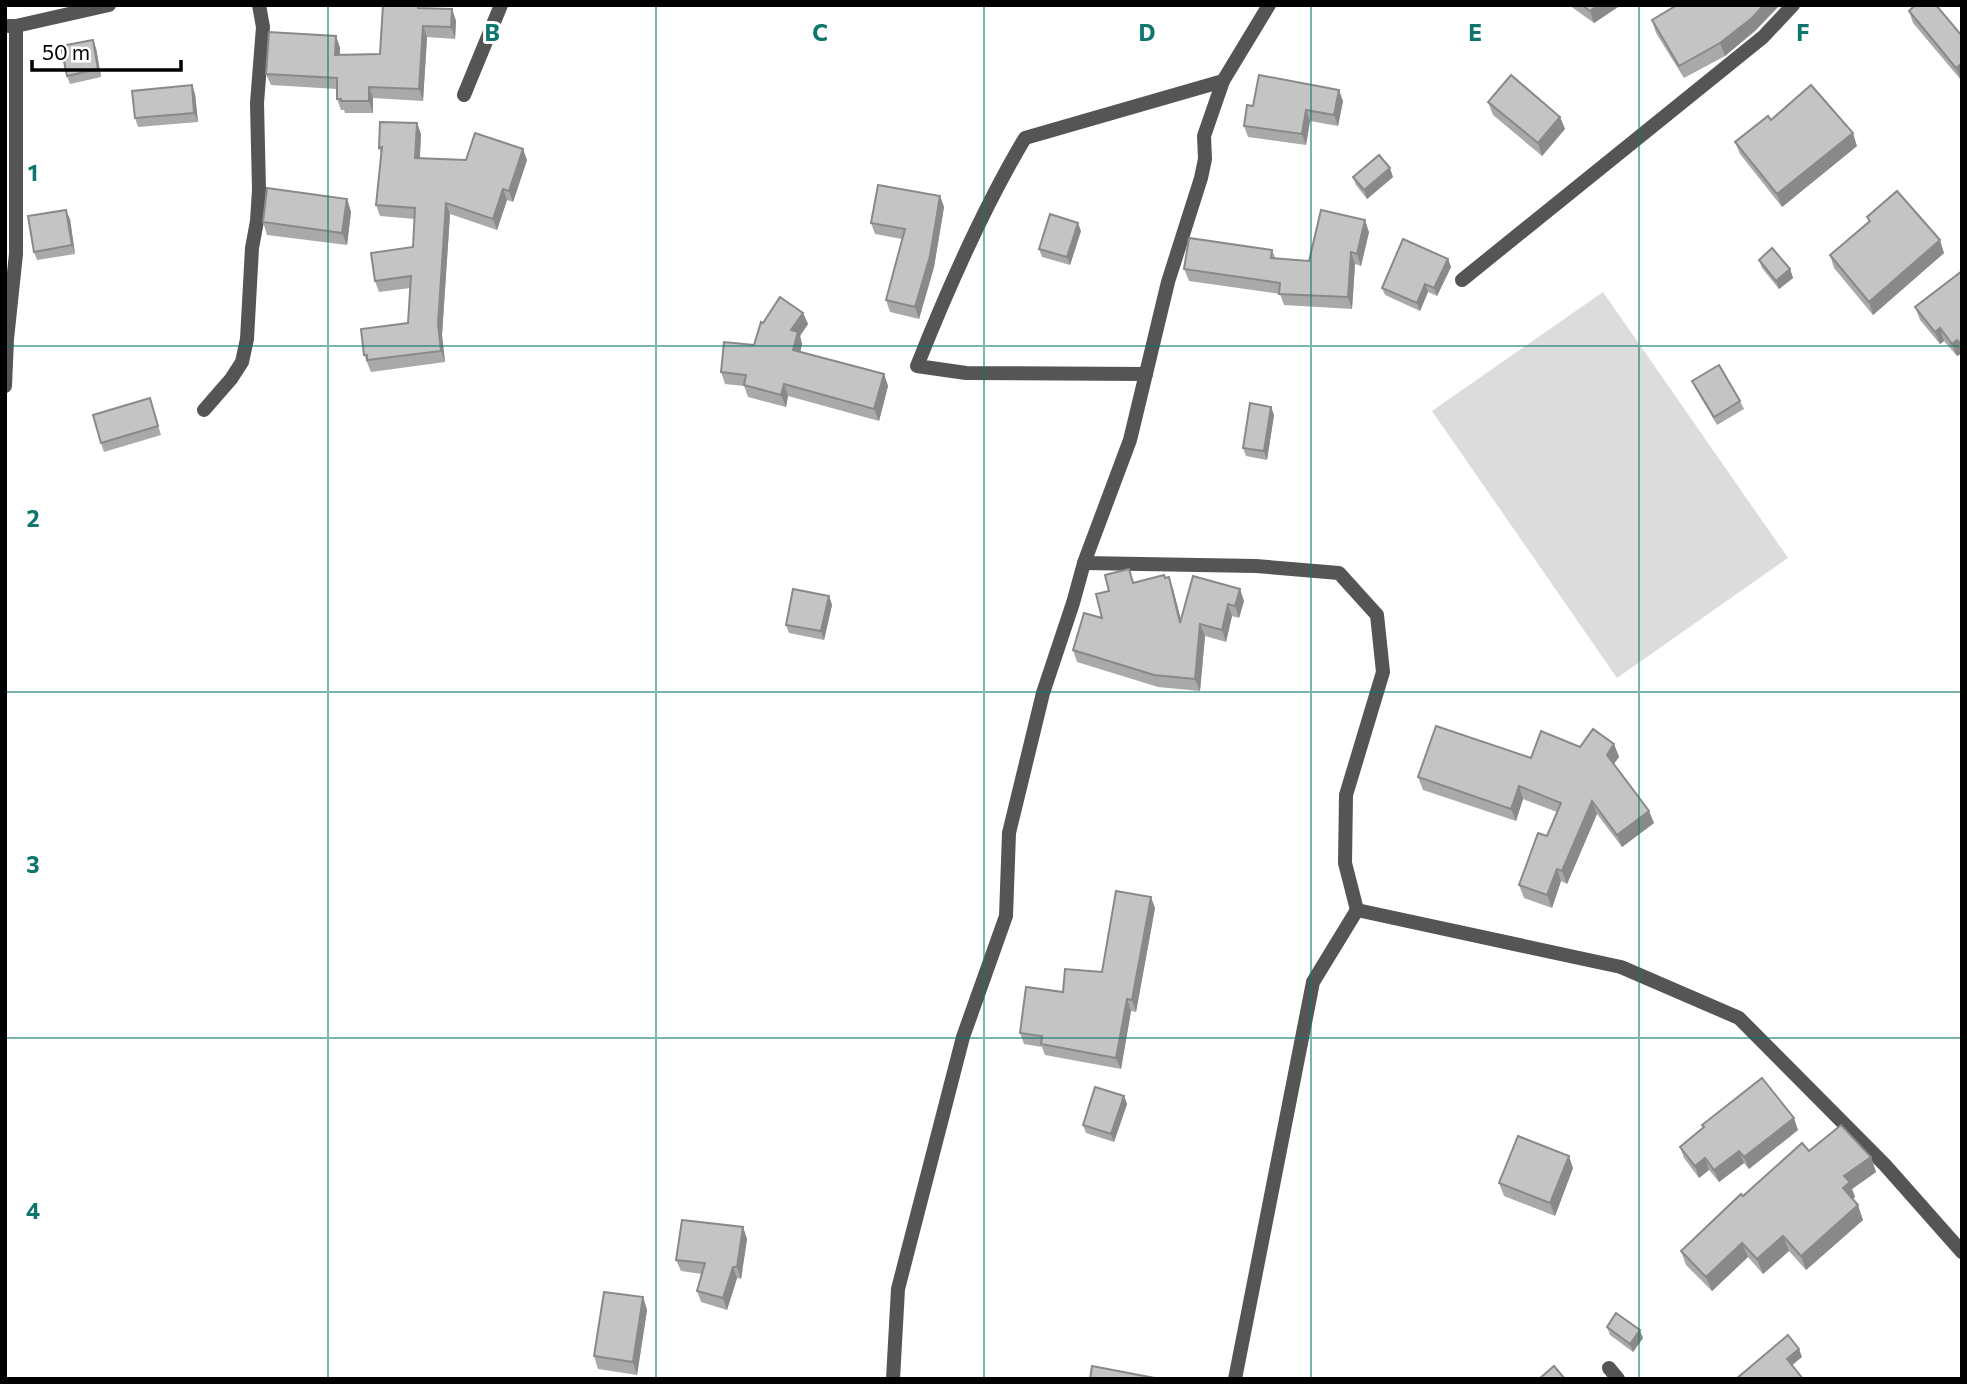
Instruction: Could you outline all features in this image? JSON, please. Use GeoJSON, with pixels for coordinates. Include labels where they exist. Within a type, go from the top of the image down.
{"type":"FeatureCollection","features":[{"type":"Feature","properties":{"kind":"street"},"geometry":{"type":"LineString","coordinates":[[5,386],[16,254],[11,26],[109,5]]}},
{"type":"Feature","properties":{"kind":"street"},"geometry":{"type":"LineString","coordinates":[[204,410],[242,362],[247,339],[252,248],[259,190],[257,103],[263,27],[259,5]]}},
{"type":"Feature","properties":{"kind":"street"},"geometry":{"type":"LineString","coordinates":[[464,95],[501,5]]}},
{"type":"Feature","properties":{"kind":"street"},"geometry":{"type":"LineString","coordinates":[[893,1379],[898,1289],[963,1037],[1006,916],[1009,833],[1043,692],[1084,563],[1130,440],[1168,282],[1201,178],[1205,159],[1204,136],[1223,81],[1269,5]]}},
{"type":"Feature","properties":{"kind":"street"},"geometry":{"type":"LineString","coordinates":[[1462,281],[1763,37],[1793,5]]}},
{"type":"Feature","properties":{"kind":"street"},"geometry":{"type":"LineString","coordinates":[[1146,374],[966,373],[918,366],[943,299],[1006,170],[1025,138],[1223,81]]}},
{"type":"Feature","properties":{"kind":"street"},"geometry":{"type":"LineString","coordinates":[[1084,563],[1256,566],[1339,573],[1377,615],[1383,672],[1346,794],[1345,863],[1357,910],[1313,982],[1236,1379]]}},
{"type":"Feature","properties":{"kind":"street"},"geometry":{"type":"LineString","coordinates":[[1357,910],[1621,967],[1739,1018],[1885,1165],[1962,1252]]}},
{"type":"Feature","properties":{"kind":"shaded area"},"geometry":{"type":"Polygon","coordinates":[[[1603,292],[1788,558],[1617,678],[1432,411],[1603,292]]]}},
{"type":"Feature","properties":{"kind":"building"},"geometry":{"type":"Polygon","coordinates":[[[383,5],[452,9],[451,27],[423,26],[419,89],[369,87],[369,101],[341,101],[337,99],[337,78],[266,74],[269,32],[336,36],[335,55],[380,54],[383,5]]]}},
{"type":"Feature","properties":{"kind":"building"},"geometry":{"type":"Polygon","coordinates":[[[1582,5],[1598,5],[1590,11],[1582,5]]]}},
{"type":"Feature","properties":{"kind":"building"},"geometry":{"type":"Polygon","coordinates":[[[1677,5],[1764,5],[1720,43],[1679,66],[1652,20],[1677,5]]]}},
{"type":"Feature","properties":{"kind":"building"},"geometry":{"type":"Polygon","coordinates":[[[1915,5],[1936,5],[1962,36],[1962,63],[1956,68],[1909,11],[1915,5]]]}},
{"type":"Feature","properties":{"kind":"building"},"geometry":{"type":"Polygon","coordinates":[[[93,40],[98,69],[67,76],[61,46],[93,40]]]}},
{"type":"Feature","properties":{"kind":"building"},"geometry":{"type":"Polygon","coordinates":[[[1259,75],[1339,90],[1334,115],[1306,110],[1302,134],[1244,126],[1247,105],[1253,106],[1259,75]]]}},
{"type":"Feature","properties":{"kind":"building"},"geometry":{"type":"Polygon","coordinates":[[[1511,75],[1560,117],[1538,143],[1488,102],[1511,75]]]}},
{"type":"Feature","properties":{"kind":"building"},"geometry":{"type":"Polygon","coordinates":[[[192,85],[194,113],[135,118],[132,91],[192,85]]]}},
{"type":"Feature","properties":{"kind":"building"},"geometry":{"type":"Polygon","coordinates":[[[1811,85],[1853,133],[1777,194],[1735,142],[1768,116],[1771,120],[1811,85]]]}},
{"type":"Feature","properties":{"kind":"building"},"geometry":{"type":"Polygon","coordinates":[[[380,122],[417,123],[415,158],[466,160],[475,133],[523,149],[509,191],[503,189],[493,219],[446,203],[438,324],[441,351],[367,360],[361,329],[408,323],[411,276],[375,281],[371,253],[413,247],[415,208],[376,205],[382,147],[379,148],[380,122]]]}},
{"type":"Feature","properties":{"kind":"building"},"geometry":{"type":"Polygon","coordinates":[[[1379,155],[1390,168],[1364,190],[1353,177],[1379,155]]]}},
{"type":"Feature","properties":{"kind":"building"},"geometry":{"type":"Polygon","coordinates":[[[878,185],[940,196],[930,256],[915,307],[886,300],[905,229],[871,223],[878,185]]]}},
{"type":"Feature","properties":{"kind":"building"},"geometry":{"type":"Polygon","coordinates":[[[267,188],[347,199],[342,233],[263,222],[267,188]]]}},
{"type":"Feature","properties":{"kind":"building"},"geometry":{"type":"Polygon","coordinates":[[[1897,191],[1940,240],[1869,302],[1830,255],[1870,221],[1867,217],[1897,191]]]}},
{"type":"Feature","properties":{"kind":"building"},"geometry":{"type":"Polygon","coordinates":[[[66,210],[72,245],[34,252],[28,216],[66,210]]]}},
{"type":"Feature","properties":{"kind":"building"},"geometry":{"type":"Polygon","coordinates":[[[1321,210],[1365,220],[1357,254],[1351,252],[1348,297],[1279,294],[1280,283],[1184,269],[1189,238],[1272,250],[1271,258],[1309,261],[1321,210]]]}},
{"type":"Feature","properties":{"kind":"building"},"geometry":{"type":"Polygon","coordinates":[[[1050,214],[1078,223],[1067,257],[1039,249],[1050,214]]]}},
{"type":"Feature","properties":{"kind":"building"},"geometry":{"type":"Polygon","coordinates":[[[1403,239],[1448,259],[1434,288],[1425,284],[1417,303],[1382,288],[1403,239]]]}},
{"type":"Feature","properties":{"kind":"building"},"geometry":{"type":"Polygon","coordinates":[[[1772,248],[1790,269],[1776,281],[1759,260],[1772,248]]]}},
{"type":"Feature","properties":{"kind":"building"},"geometry":{"type":"Polygon","coordinates":[[[1962,271],[1962,346],[1957,340],[1952,344],[1940,328],[1935,332],[1915,307],[1962,271]]]}},
{"type":"Feature","properties":{"kind":"building"},"geometry":{"type":"Polygon","coordinates":[[[780,297],[803,313],[791,330],[798,332],[793,350],[884,374],[874,409],[784,384],[781,395],[744,385],[746,375],[721,372],[724,342],[754,345],[761,322],[763,323],[780,297]]]}},
{"type":"Feature","properties":{"kind":"building"},"geometry":{"type":"Polygon","coordinates":[[[1719,365],[1740,401],[1714,417],[1692,381],[1719,365]]]}},
{"type":"Feature","properties":{"kind":"building"},"geometry":{"type":"Polygon","coordinates":[[[150,398],[158,426],[101,443],[93,415],[150,398]]]}},
{"type":"Feature","properties":{"kind":"building"},"geometry":{"type":"Polygon","coordinates":[[[1250,403],[1271,407],[1264,451],[1243,448],[1250,403]]]}},
{"type":"Feature","properties":{"kind":"building"},"geometry":{"type":"Polygon","coordinates":[[[1129,569],[1133,583],[1164,575],[1165,578],[1169,577],[1180,623],[1193,576],[1240,589],[1235,606],[1228,604],[1222,630],[1200,624],[1195,679],[1154,675],[1073,650],[1084,613],[1102,618],[1096,594],[1109,591],[1105,575],[1129,569]]]}},
{"type":"Feature","properties":{"kind":"building"},"geometry":{"type":"Polygon","coordinates":[[[793,589],[829,596],[821,631],[786,625],[793,589]]]}},
{"type":"Feature","properties":{"kind":"building"},"geometry":{"type":"Polygon","coordinates":[[[1436,726],[1531,758],[1541,731],[1580,747],[1593,729],[1614,744],[1607,755],[1649,811],[1617,835],[1592,801],[1562,871],[1557,869],[1547,895],[1519,885],[1538,833],[1547,836],[1561,803],[1519,786],[1511,809],[1418,777],[1436,726]]]}},
{"type":"Feature","properties":{"kind":"building"},"geometry":{"type":"Polygon","coordinates":[[[1116,891],[1151,897],[1132,1000],[1127,999],[1116,1058],[1041,1044],[1042,1036],[1020,1033],[1026,987],[1063,992],[1065,969],[1102,972],[1116,891]]]}},
{"type":"Feature","properties":{"kind":"building"},"geometry":{"type":"Polygon","coordinates":[[[1762,1078],[1794,1118],[1744,1157],[1739,1151],[1714,1170],[1705,1158],[1695,1166],[1680,1147],[1704,1127],[1702,1125],[1762,1078]]]}},
{"type":"Feature","properties":{"kind":"building"},"geometry":{"type":"Polygon","coordinates":[[[1095,1087],[1124,1096],[1111,1134],[1083,1125],[1095,1087]]]}},
{"type":"Feature","properties":{"kind":"building"},"geometry":{"type":"Polygon","coordinates":[[[1841,1125],[1871,1157],[1844,1176],[1850,1182],[1843,1188],[1858,1205],[1801,1256],[1783,1236],[1757,1259],[1742,1243],[1706,1277],[1681,1251],[1741,1194],[1743,1196],[1802,1143],[1809,1151],[1841,1125]]]}},
{"type":"Feature","properties":{"kind":"building"},"geometry":{"type":"Polygon","coordinates":[[[1518,1136],[1569,1156],[1550,1203],[1499,1183],[1518,1136]]]}},
{"type":"Feature","properties":{"kind":"building"},"geometry":{"type":"Polygon","coordinates":[[[682,1220],[743,1227],[737,1267],[733,1267],[723,1298],[697,1291],[705,1263],[676,1260],[682,1220]]]}},
{"type":"Feature","properties":{"kind":"building"},"geometry":{"type":"Polygon","coordinates":[[[604,1292],[643,1297],[633,1362],[594,1356],[604,1292]]]}},
{"type":"Feature","properties":{"kind":"building"},"geometry":{"type":"Polygon","coordinates":[[[1616,1313],[1640,1330],[1630,1344],[1607,1327],[1616,1313]]]}},
{"type":"Feature","properties":{"kind":"building"},"geometry":{"type":"Polygon","coordinates":[[[1788,1335],[1799,1349],[1787,1359],[1803,1379],[1736,1379],[1788,1335]]]}},
{"type":"Feature","properties":{"kind":"building"},"geometry":{"type":"Polygon","coordinates":[[[1092,1366],[1160,1379],[1090,1379],[1092,1366]]]}},
{"type":"Feature","properties":{"kind":"building"},"geometry":{"type":"Polygon","coordinates":[[[1554,1366],[1565,1379],[1539,1379],[1554,1366]]]}}]}
